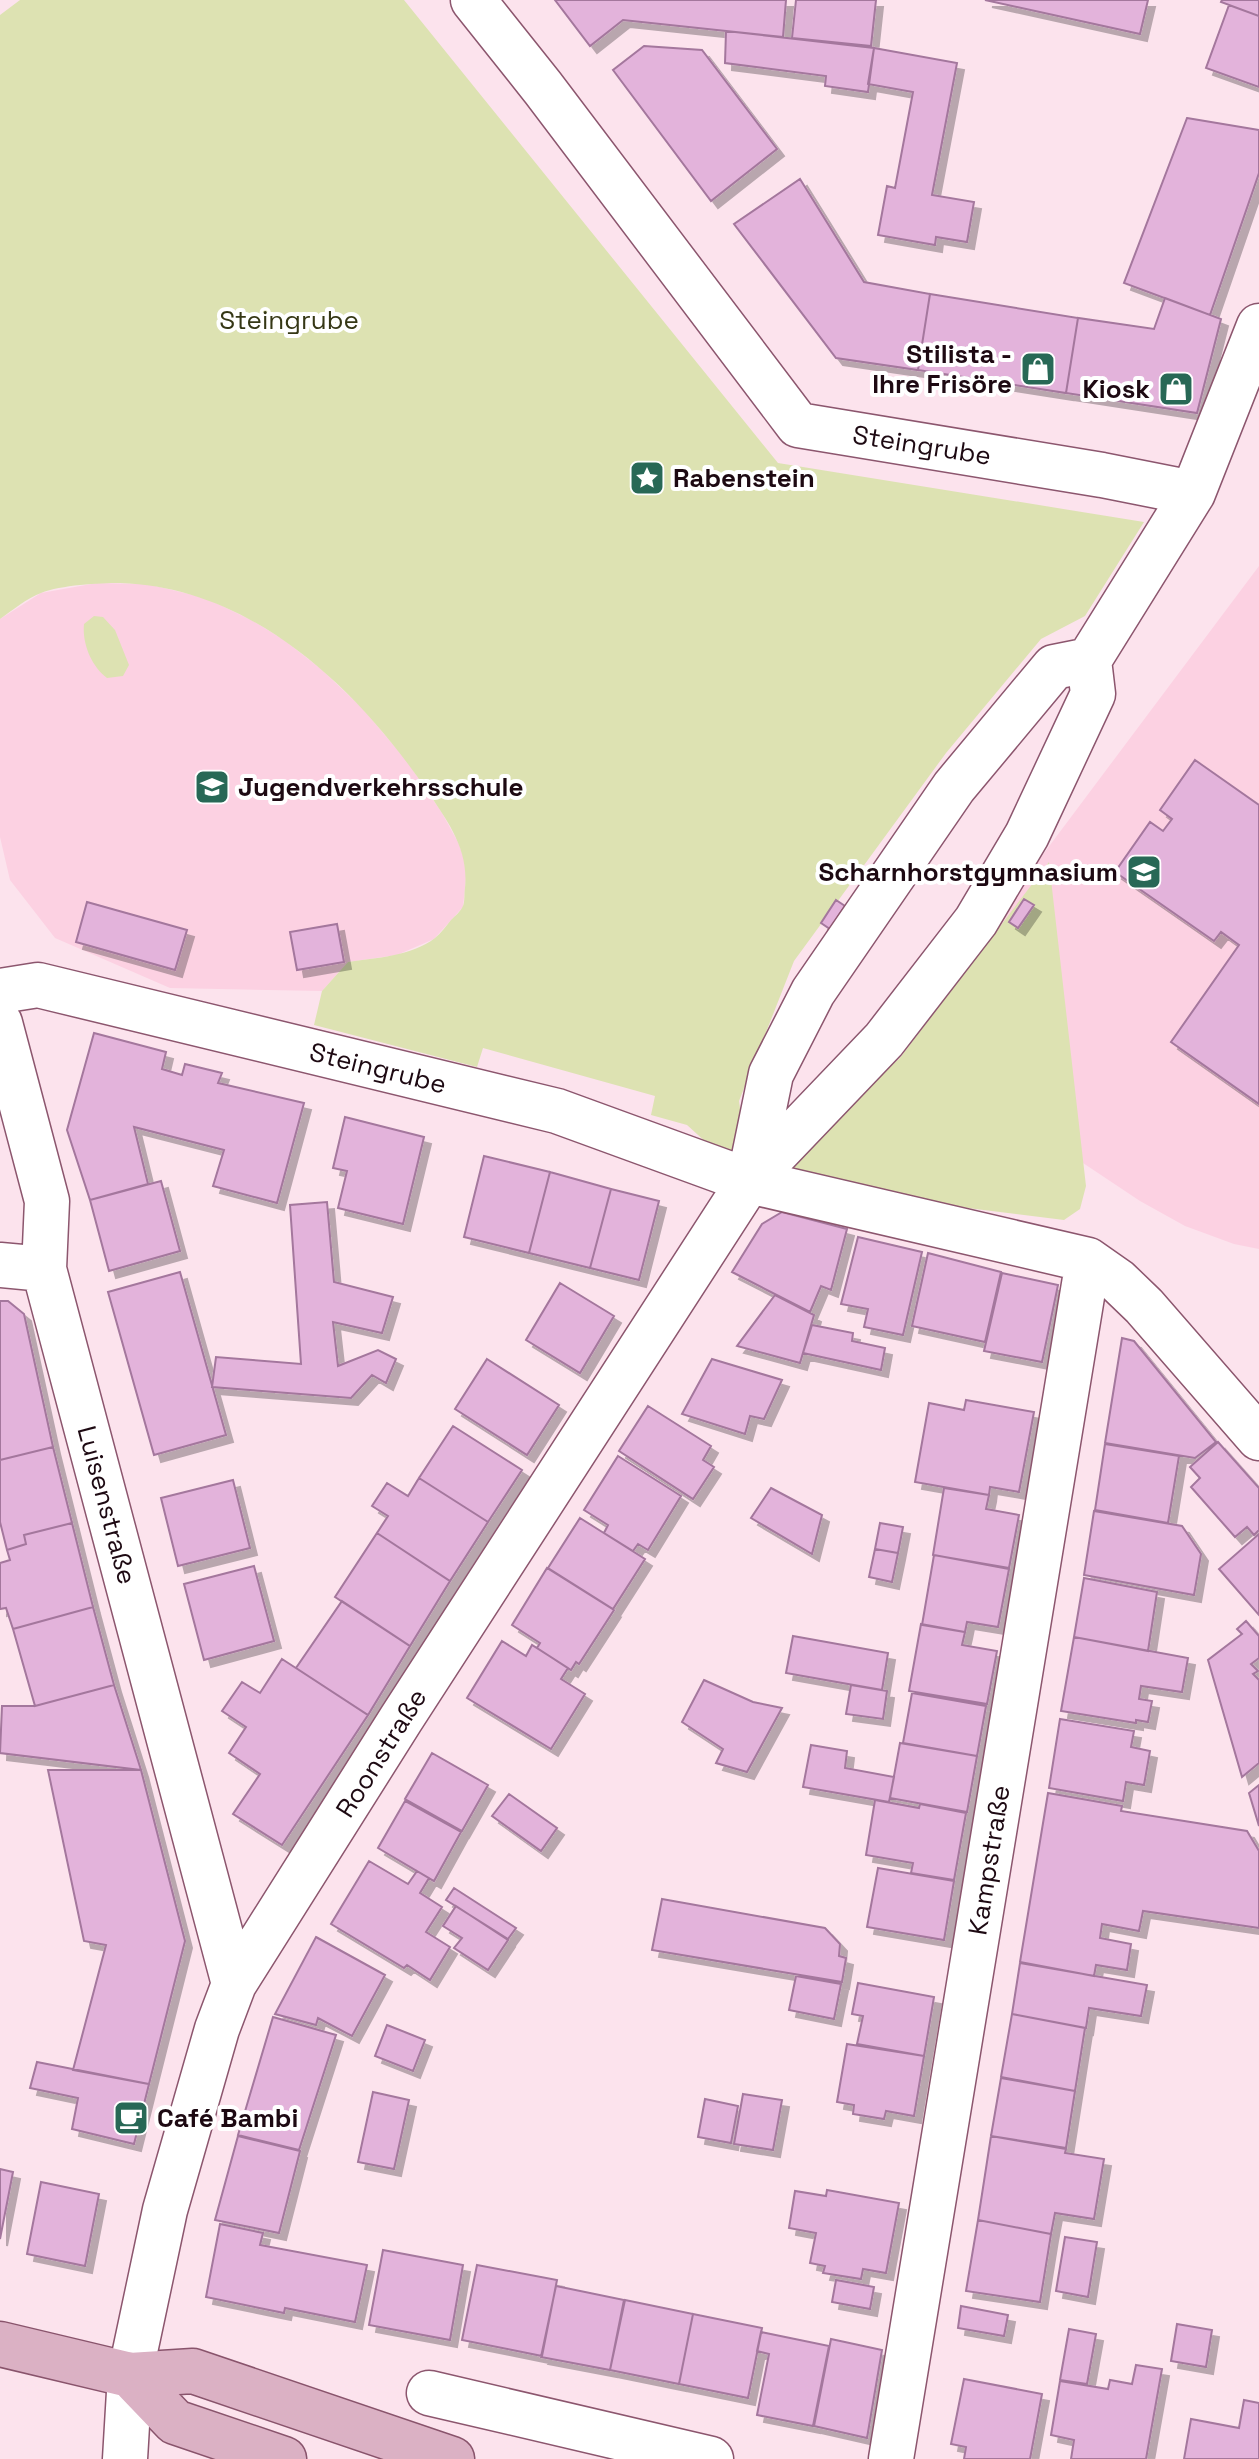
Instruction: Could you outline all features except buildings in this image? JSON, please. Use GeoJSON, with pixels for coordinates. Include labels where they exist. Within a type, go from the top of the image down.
{"type":"FeatureCollection","features":[{"type":"Feature","properties":{"kind":"main road"},"geometry":{"type":"LineString","coordinates":[[0,2344],[130,2375],[193,2371],[452,2459]]}},
{"type":"Feature","properties":{"kind":"main road"},"geometry":{"type":"LineString","coordinates":[[130,2375],[175,2422],[284,2459]]}},
{"type":"Feature","properties":{"kind":"street","name":"Steingrube"},"geometry":{"type":"LineString","coordinates":[[473,0],[798,425],[1087,472],[1193,493]]}},
{"type":"Feature","properties":{"kind":"street"},"geometry":{"type":"LineString","coordinates":[[749,1181],[884,1040],[976,921],[1027,835],[1093,694],[1089,660],[1193,493],[1250,377],[1259,326]]}},
{"type":"Feature","properties":{"kind":"street"},"geometry":{"type":"LineString","coordinates":[[749,1181],[771,1074],[813,992],[954,787],[1054,667],[1089,660]]}},
{"type":"Feature","properties":{"kind":"street","name":"Steingrube"},"geometry":{"type":"LineString","coordinates":[[0,991],[38,985],[557,1111],[749,1181],[1088,1260]]}},
{"type":"Feature","properties":{"kind":"street","name":"Luisenstraße"},"geometry":{"type":"LineString","coordinates":[[0,1023],[47,1201],[44,1269],[234,1984]]}},
{"type":"Feature","properties":{"kind":"street","name":"Roonstraße"},"geometry":{"type":"LineString","coordinates":[[125,2459],[130,2375],[165,2210],[217,2029],[234,1984],[401,1719],[749,1181]]}},
{"type":"Feature","properties":{"kind":"street"},"geometry":{"type":"LineString","coordinates":[[1088,1260],[1118,1281],[1144,1306],[1259,1438]]}},
{"type":"Feature","properties":{"kind":"street","name":"Kampstraße"},"geometry":{"type":"LineString","coordinates":[[891,2459],[1088,1260]]}},
{"type":"Feature","properties":{"kind":"street"},"geometry":{"type":"LineString","coordinates":[[0,1265],[44,1269]]}},
{"type":"Feature","properties":{"kind":"street"},"geometry":{"type":"LineString","coordinates":[[429,2393],[711,2459]]}},
{"type":"Feature","properties":{"kind":"shaded area","name":"Scharnhorstgymnasium"},"geometry":{"type":"Polygon","coordinates":[[[1259,566],[1259,1249],[1234,1244],[1185,1226],[1140,1201],[907,1036],[1259,566]]]}},
{"type":"Feature","properties":{"kind":"shaded area","name":"Jugendverkehrsschule"},"geometry":{"type":"Polygon","coordinates":[[[97,583],[147,584],[206,598],[284,640],[321,669],[362,708],[406,760],[442,813],[459,844],[467,868],[463,907],[434,939],[397,955],[348,962],[322,991],[170,988],[55,938],[10,880],[0,837],[0,619],[41,593],[97,583]]]}},
{"type":"Feature","properties":{"kind":"green space","name":"Steingrube"},"geometry":{"type":"Polygon","coordinates":[[[20,0],[404,0],[778,463],[1144,522],[1085,616],[1041,639],[946,753],[794,961],[739,1101],[750,1181],[899,1059],[1049,862],[1086,1186],[1080,1209],[1064,1220],[749,1181],[687,1125],[651,1115],[655,1096],[483,1048],[477,1067],[314,1025],[322,991],[348,962],[393,955],[426,944],[439,934],[464,904],[464,860],[455,836],[442,812],[398,751],[333,680],[296,649],[256,623],[213,602],[168,589],[120,583],[91,584],[41,593],[0,619],[0,15],[20,0]]]}},
{"type":"Feature","properties":{"kind":"green space"},"geometry":{"type":"Polygon","coordinates":[[[94,616],[103,617],[115,630],[129,665],[123,676],[107,678],[89,654],[84,639],[84,624],[94,616]]]}},
{"type":"Feature","properties":{"kind":"place","name":"Stilista - Ihre Frisöre"},"geometry":{"type":"Point","coordinates":[1038,369]}},
{"type":"Feature","properties":{"kind":"place","name":"Kiosk"},"geometry":{"type":"Point","coordinates":[1176,389]}},
{"type":"Feature","properties":{"kind":"place","name":"Rabenstein"},"geometry":{"type":"Point","coordinates":[647,478]}},
{"type":"Feature","properties":{"kind":"place","name":"Jugendverkehrsschule"},"geometry":{"type":"Point","coordinates":[212,787]}},
{"type":"Feature","properties":{"kind":"place","name":"Scharnhorstgymnasium"},"geometry":{"type":"Point","coordinates":[1144,872]}},
{"type":"Feature","properties":{"kind":"place","name":"Café Bambi"},"geometry":{"type":"Point","coordinates":[131,2118]}}]}
